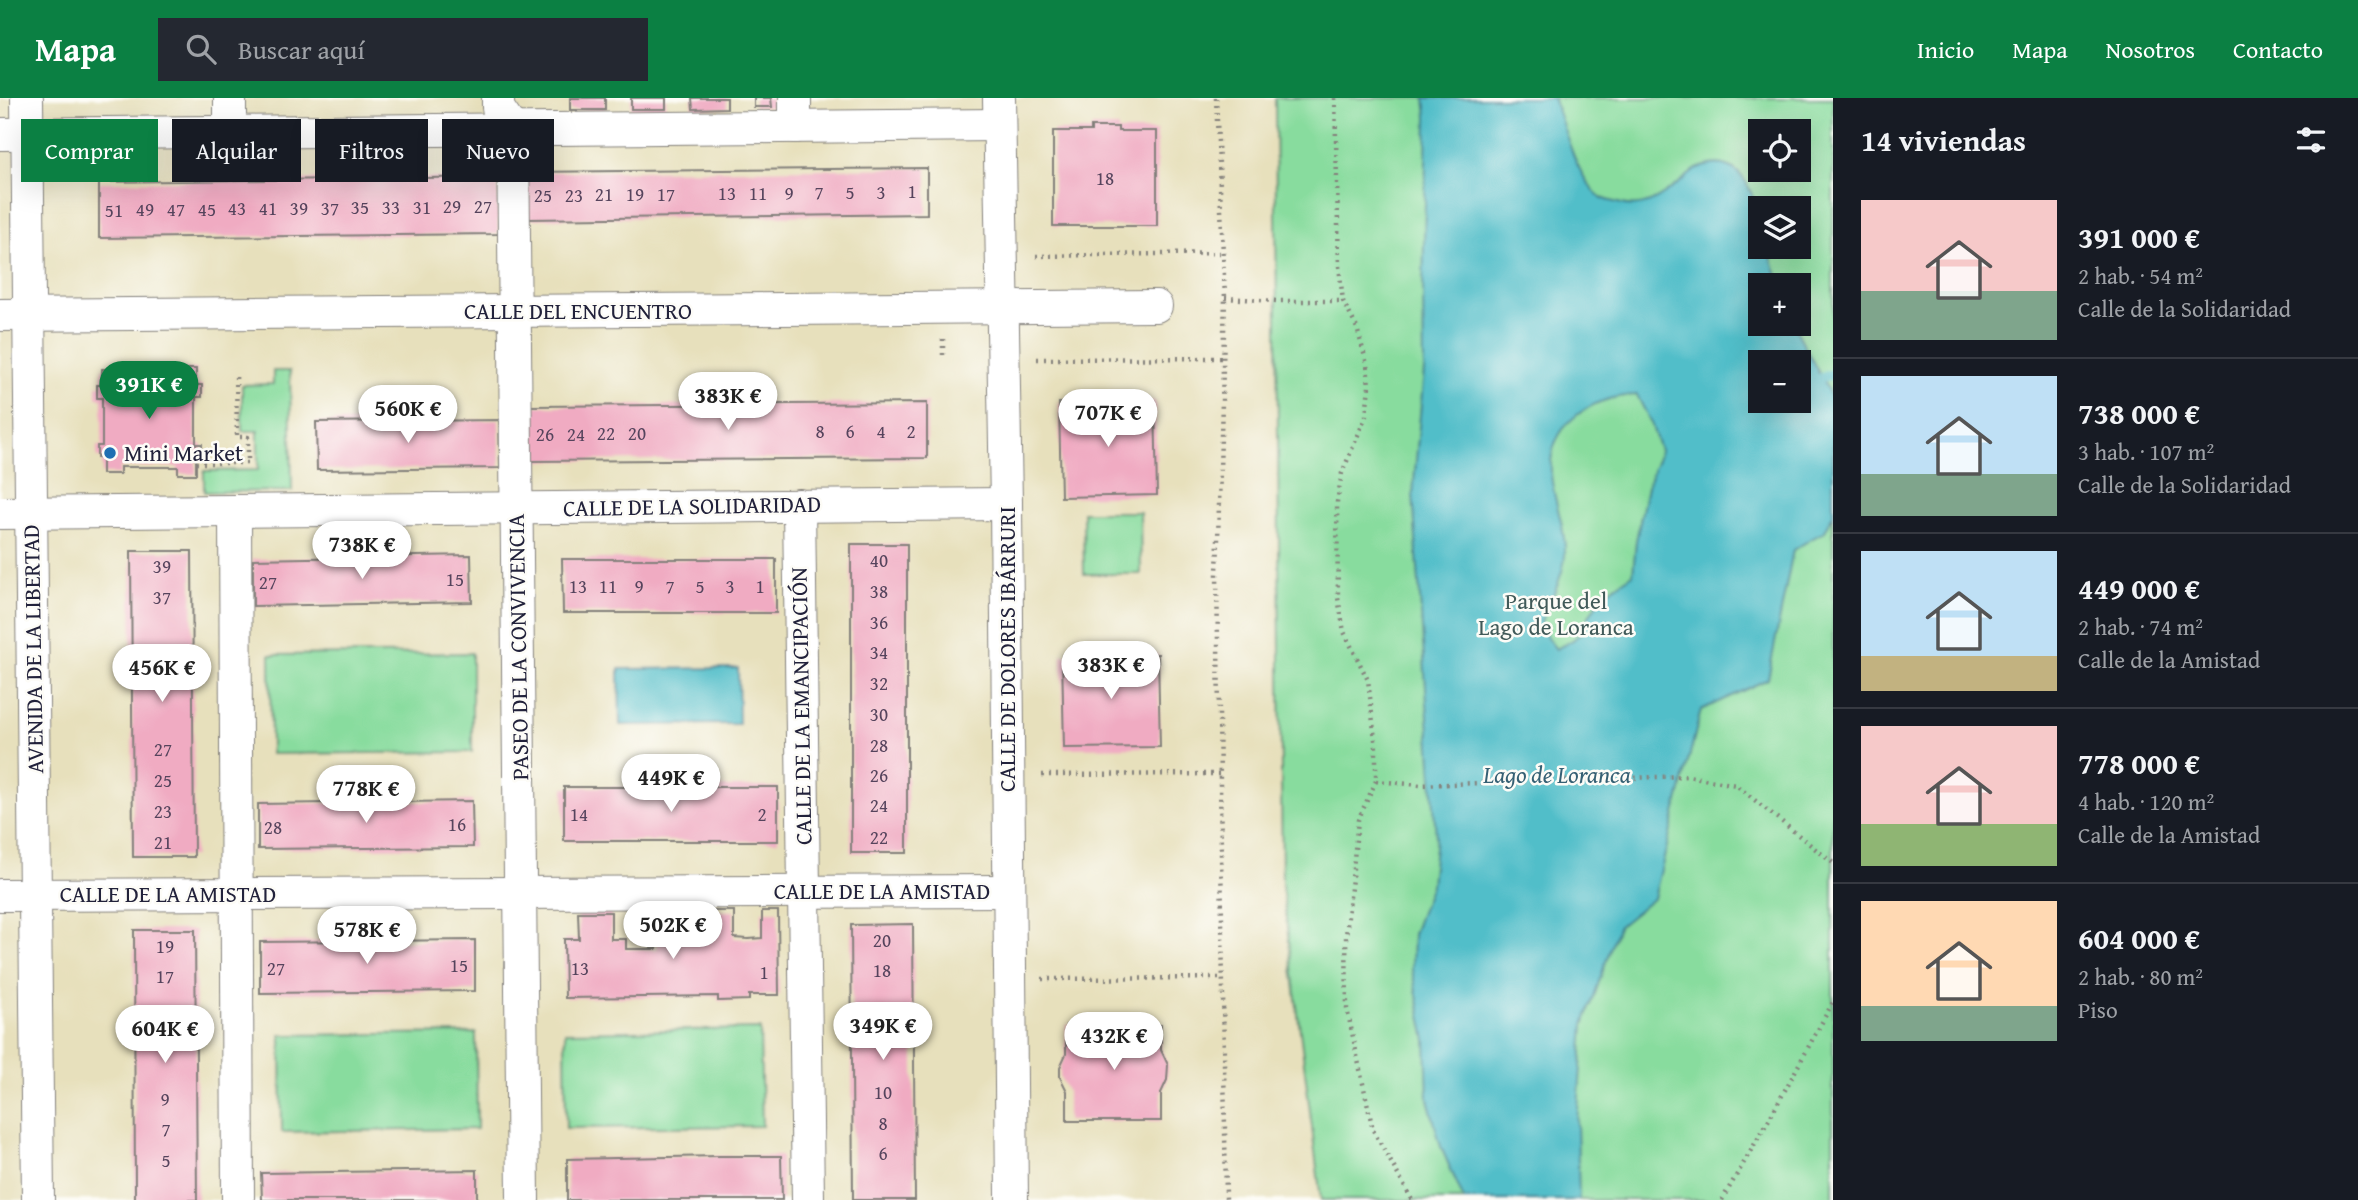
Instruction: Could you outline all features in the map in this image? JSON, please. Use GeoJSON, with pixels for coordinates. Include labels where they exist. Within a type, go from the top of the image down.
{"type":"FeatureCollection","features":[{"type":"Feature","properties":{"kind":"street","name":"AVENIDA DE LA LIBERTAD"},"geometry":{"type":"LineString","coordinates":[[27,98],[14,134],[15,315],[31,513],[38,1200]]}},
{"type":"Feature","properties":{"kind":"street"},"geometry":{"type":"LineString","coordinates":[[230,98],[230,119]]}},
{"type":"Feature","properties":{"kind":"street","name":"PASEO DE LA CONVIVENCIA"},"geometry":{"type":"LineString","coordinates":[[498,98],[498,108],[506,119]]}},
{"type":"Feature","properties":{"kind":"street"},"geometry":{"type":"LineString","coordinates":[[554,127],[795,112],[999,112]]}},
{"type":"Feature","properties":{"kind":"street","name":"CALLE DE DOLORES IBÁRRURI"},"geometry":{"type":"LineString","coordinates":[[999,112],[1006,504],[1012,1200]]}},
{"type":"Feature","properties":{"kind":"street"},"geometry":{"type":"LineString","coordinates":[[301,131],[442,131]]}},
{"type":"Feature","properties":{"kind":"street"},"geometry":{"type":"LineString","coordinates":[[14,134],[172,133]]}},
{"type":"Feature","properties":{"kind":"street","name":"PASEO DE LA CONVIVENCIA"},"geometry":{"type":"LineString","coordinates":[[514,182],[523,1200]]}},
{"type":"Feature","properties":{"kind":"street","name":"CALLE DEL ENCUENTRO"},"geometry":{"type":"LineString","coordinates":[[15,315],[1156,306]]}},
{"type":"Feature","properties":{"kind":"street","name":"CALLE DE LA SOLIDARIDAD"},"geometry":{"type":"LineString","coordinates":[[0,513],[1006,504]]}},
{"type":"Feature","properties":{"kind":"street","name":"CALLE DE LA EMANCIPACIÓN"},"geometry":{"type":"LineString","coordinates":[[799,505],[808,1200]]}},
{"type":"Feature","properties":{"kind":"street"},"geometry":{"type":"LineString","coordinates":[[234,511],[238,1200]]}},
{"type":"Feature","properties":{"kind":"street","name":"CALLE DE LA AMISTAD"},"geometry":{"type":"LineString","coordinates":[[0,895],[1008,891]]}},
{"type":"Feature","properties":{"kind":"path"},"geometry":{"type":"LineString","coordinates":[[1216,98],[1225,298],[1217,574],[1226,1200]]}},
{"type":"Feature","properties":{"kind":"path"},"geometry":{"type":"LineString","coordinates":[[1335,98],[1339,266],[1343,301],[1357,328],[1367,364],[1369,386],[1366,415],[1342,473],[1339,492],[1338,598],[1344,632],[1368,680],[1376,748],[1376,781],[1358,820],[1346,936],[1347,1009],[1373,1130],[1412,1200]]}},
{"type":"Feature","properties":{"kind":"path"},"geometry":{"type":"LineString","coordinates":[[1035,256],[1223,253]]}},
{"type":"Feature","properties":{"kind":"path"},"geometry":{"type":"LineString","coordinates":[[1225,298],[1277,302],[1343,301]]}},
{"type":"Feature","properties":{"kind":"path"},"geometry":{"type":"LineString","coordinates":[[1037,359],[1223,358]]}},
{"type":"Feature","properties":{"kind":"path"},"geometry":{"type":"LineString","coordinates":[[197,463],[248,463],[248,437],[237,437],[236,372]]}},
{"type":"Feature","properties":{"kind":"path"},"geometry":{"type":"LineString","coordinates":[[1042,775],[1220,774]]}},
{"type":"Feature","properties":{"kind":"path"},"geometry":{"type":"LineString","coordinates":[[1376,781],[1420,785],[1688,776],[1736,785],[1833,863]]}},
{"type":"Feature","properties":{"kind":"path"},"geometry":{"type":"LineString","coordinates":[[1035,979],[1223,978]]}},
{"type":"Feature","properties":{"kind":"path"},"geometry":{"type":"LineString","coordinates":[[1722,1200],[1833,1002]]}},
{"type":"Feature","properties":{"kind":"green space","name":"Parque del Lago de Loranca"},"geometry":{"type":"Polygon","coordinates":[[[1275,98],[1833,98],[1833,1200],[1321,1200],[1282,886],[1275,98]]]}},
{"type":"Feature","properties":{"kind":"green space"},"geometry":{"type":"Polygon","coordinates":[[[273,371],[290,371],[292,491],[204,492],[204,471],[258,470],[258,431],[242,431],[242,385],[273,384],[273,371]]]}},
{"type":"Feature","properties":{"kind":"green space"},"geometry":{"type":"Polygon","coordinates":[[[1083,512],[1140,512],[1141,574],[1084,574],[1083,512]]]}},
{"type":"Feature","properties":{"kind":"green space"},"geometry":{"type":"Polygon","coordinates":[[[472,653],[472,752],[271,754],[270,655],[472,653]]]}},
{"type":"Feature","properties":{"kind":"green space"},"geometry":{"type":"Polygon","coordinates":[[[760,1029],[762,1126],[566,1128],[565,1032],[760,1029]]]}},
{"type":"Feature","properties":{"kind":"green space"},"geometry":{"type":"Polygon","coordinates":[[[476,1033],[477,1129],[282,1132],[281,1035],[476,1033]]]}},
{"type":"Feature","properties":{"kind":"water","name":"Lago de Loranca"},"geometry":{"type":"Polygon","coordinates":[[[1425,98],[1553,98],[1577,163],[1590,186],[1602,198],[1628,205],[1645,204],[1669,191],[1697,169],[1715,165],[1729,167],[1740,174],[1752,196],[1748,196],[1748,259],[1772,259],[1776,273],[1748,273],[1748,336],[1799,336],[1807,350],[1748,350],[1748,413],[1811,413],[1811,358],[1833,400],[1833,515],[1825,531],[1793,550],[1768,679],[1701,710],[1654,898],[1618,927],[1584,1025],[1577,1123],[1579,1200],[1464,1200],[1441,1147],[1428,1099],[1426,1040],[1412,970],[1413,934],[1431,885],[1436,837],[1413,494],[1424,370],[1427,117],[1425,98]],[[1637,395],[1619,397],[1586,409],[1562,431],[1555,445],[1551,463],[1552,482],[1565,556],[1559,580],[1541,621],[1547,638],[1556,649],[1583,631],[1602,595],[1633,574],[1636,541],[1647,487],[1660,451],[1651,423],[1637,395]]]}},
{"type":"Feature","properties":{"kind":"water"},"geometry":{"type":"Polygon","coordinates":[[[738,668],[739,724],[620,725],[619,669],[738,668]]]}},
{"type":"Feature","properties":{"kind":"building"},"geometry":{"type":"Polygon","coordinates":[[[570,98],[605,98],[605,110],[570,110],[570,98]]]}},
{"type":"Feature","properties":{"kind":"building"},"geometry":{"type":"Polygon","coordinates":[[[631,98],[666,98],[666,109],[631,109],[631,98]]]}},
{"type":"Feature","properties":{"kind":"building"},"geometry":{"type":"Polygon","coordinates":[[[692,98],[727,98],[727,108],[693,109],[692,98]]]}},
{"type":"Feature","properties":{"kind":"building"},"geometry":{"type":"Polygon","coordinates":[[[754,98],[771,98],[772,107],[754,107],[754,98]]]}},
{"type":"Feature","properties":{"kind":"building"},"geometry":{"type":"Polygon","coordinates":[[[1091,127],[1118,127],[1118,131],[1157,131],[1157,226],[1053,226],[1053,131],[1091,131],[1091,127]]]}},
{"type":"Feature","properties":{"kind":"building"},"geometry":{"type":"Polygon","coordinates":[[[927,168],[927,214],[528,219],[527,182],[554,182],[554,172],[927,168]]]}},
{"type":"Feature","properties":{"kind":"building"},"geometry":{"type":"Polygon","coordinates":[[[428,178],[442,178],[442,182],[498,182],[498,234],[99,238],[99,182],[301,182],[301,179],[315,179],[315,182],[428,182],[428,178]]]}},
{"type":"Feature","properties":{"kind":"building"},"geometry":{"type":"Polygon","coordinates":[[[102,369],[120,369],[120,374],[178,374],[178,369],[196,369],[196,385],[202,385],[202,397],[196,397],[196,444],[202,444],[202,458],[196,458],[196,474],[178,474],[178,467],[120,467],[120,474],[102,474],[102,458],[97,458],[97,446],[102,446],[102,398],[97,398],[97,385],[102,385],[102,369]]]}},
{"type":"Feature","properties":{"kind":"building"},"geometry":{"type":"Polygon","coordinates":[[[1155,401],[1157,495],[1061,497],[1059,403],[1155,401]]]}},
{"type":"Feature","properties":{"kind":"building"},"geometry":{"type":"Polygon","coordinates":[[[927,403],[927,458],[530,461],[530,406],[927,403]]]}},
{"type":"Feature","properties":{"kind":"building"},"geometry":{"type":"Polygon","coordinates":[[[499,420],[500,468],[317,470],[316,422],[499,420]]]}},
{"type":"Feature","properties":{"kind":"building"},"geometry":{"type":"Polygon","coordinates":[[[851,544],[907,544],[907,853],[851,853],[851,544]]]}},
{"type":"Feature","properties":{"kind":"building"},"geometry":{"type":"Polygon","coordinates":[[[131,551],[192,551],[194,857],[133,857],[131,551]]]}},
{"type":"Feature","properties":{"kind":"building"},"geometry":{"type":"Polygon","coordinates":[[[471,555],[472,602],[253,606],[253,559],[471,555]]]}},
{"type":"Feature","properties":{"kind":"building"},"geometry":{"type":"Polygon","coordinates":[[[562,559],[776,559],[776,613],[563,613],[562,559]]]}},
{"type":"Feature","properties":{"kind":"building"},"geometry":{"type":"Polygon","coordinates":[[[1158,654],[1160,747],[1064,748],[1062,655],[1158,654]]]}},
{"type":"Feature","properties":{"kind":"building"},"geometry":{"type":"Polygon","coordinates":[[[564,787],[778,787],[778,841],[564,841],[564,787]]]}},
{"type":"Feature","properties":{"kind":"building"},"geometry":{"type":"Polygon","coordinates":[[[472,801],[473,847],[258,849],[258,804],[472,801]]]}},
{"type":"Feature","properties":{"kind":"building"},"geometry":{"type":"Polygon","coordinates":[[[656,911],[672,911],[672,939],[701,939],[701,911],[734,911],[734,938],[748,939],[762,938],[762,911],[778,911],[779,995],[749,995],[749,1000],[718,1001],[718,996],[565,998],[564,939],[579,939],[578,912],[611,912],[611,939],[626,939],[626,949],[657,949],[656,911]]]}},
{"type":"Feature","properties":{"kind":"building"},"geometry":{"type":"Polygon","coordinates":[[[913,924],[915,1200],[853,1200],[851,925],[913,924]]]}},
{"type":"Feature","properties":{"kind":"building"},"geometry":{"type":"Polygon","coordinates":[[[134,930],[195,930],[197,1200],[135,1200],[134,930]]]}},
{"type":"Feature","properties":{"kind":"building"},"geometry":{"type":"Polygon","coordinates":[[[475,940],[475,991],[260,993],[260,942],[475,940]]]}},
{"type":"Feature","properties":{"kind":"building"},"geometry":{"type":"Polygon","coordinates":[[[1109,1018],[1120,1018],[1132,1025],[1161,1025],[1161,1050],[1168,1065],[1167,1080],[1161,1093],[1161,1121],[1067,1121],[1067,1091],[1060,1077],[1060,1067],[1066,1054],[1066,1025],[1093,1025],[1109,1018]]]}},
{"type":"Feature","properties":{"kind":"building"},"geometry":{"type":"Polygon","coordinates":[[[781,1156],[782,1200],[567,1200],[567,1159],[781,1156]]]}},
{"type":"Feature","properties":{"kind":"building"},"geometry":{"type":"Polygon","coordinates":[[[477,1170],[477,1200],[262,1200],[261,1173],[477,1170]]]}},
{"type":"Feature","properties":{"kind":"waterway"},"geometry":{"type":"LineString","coordinates":[[1822,378],[1833,374]]}},
{"type":"Feature","properties":{"kind":"place","name":"Mini Market"},"geometry":{"type":"Point","coordinates":[110,453]}}]}
